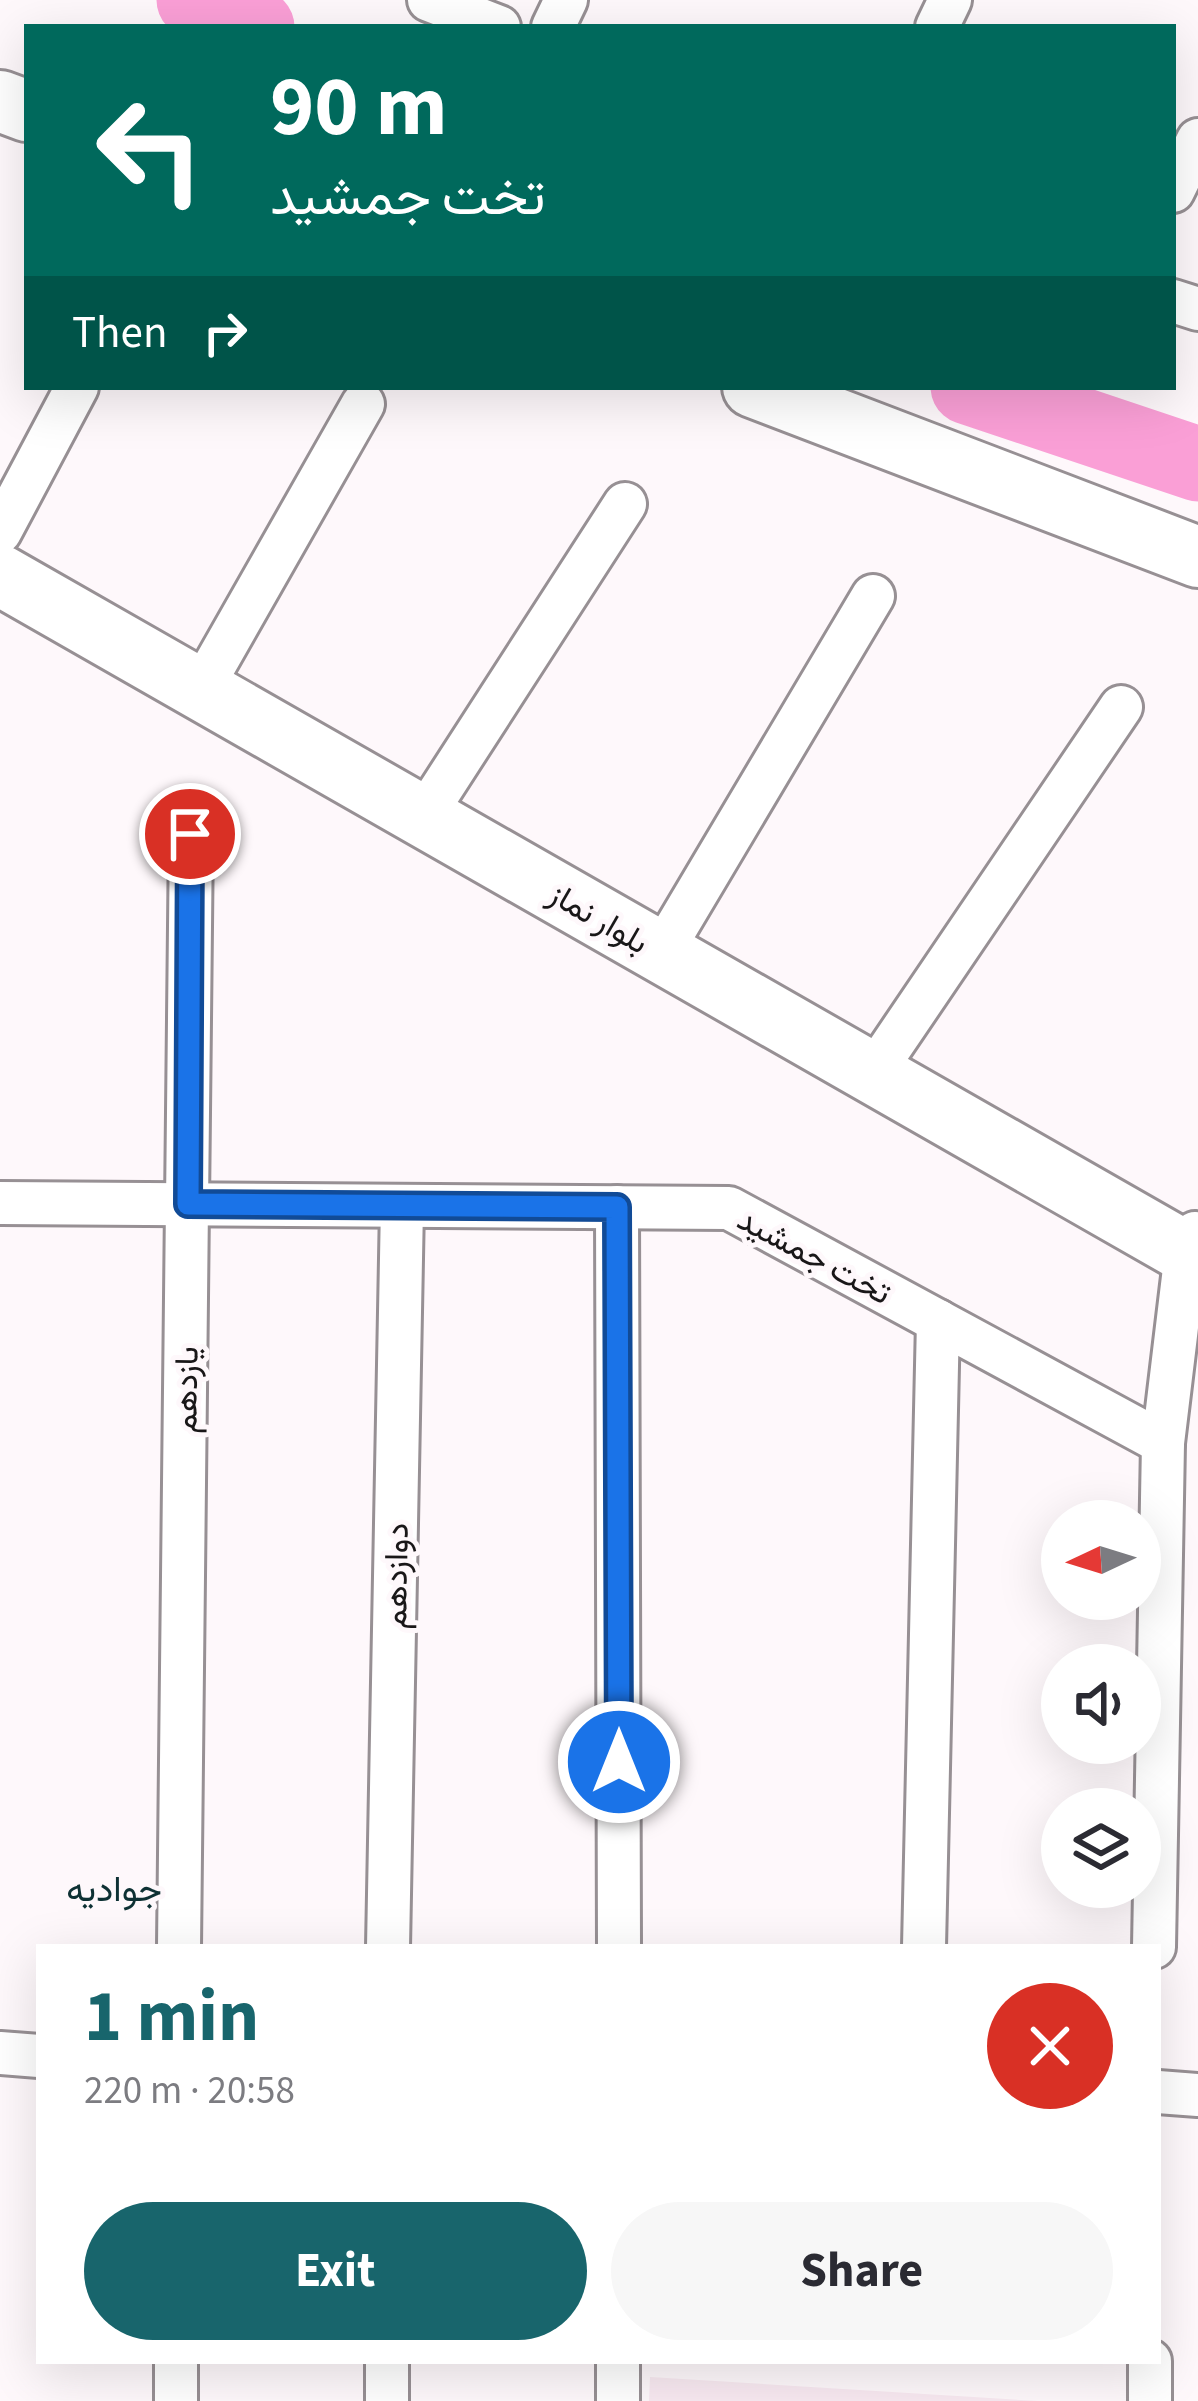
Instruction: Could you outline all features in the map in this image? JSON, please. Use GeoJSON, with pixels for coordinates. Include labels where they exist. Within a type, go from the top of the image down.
{"type":"FeatureCollection","features":[{"type":"Feature","properties":{"kind":"main road"},"geometry":{"type":"LineString","coordinates":[[761,390],[1198,557]]}},
{"type":"Feature","properties":{"kind":"main road","name":"بلوار نماز"},"geometry":{"type":"LineString","coordinates":[[0,575],[873,1073],[1194,1246]]}},
{"type":"Feature","properties":{"kind":"street"},"geometry":{"type":"LineString","coordinates":[[429,0],[492,24]]}},
{"type":"Feature","properties":{"kind":"street"},"geometry":{"type":"LineString","coordinates":[[1176,185],[1198,140]]}},
{"type":"Feature","properties":{"kind":"street"},"geometry":{"type":"LineString","coordinates":[[0,532],[75,390]]}},
{"type":"Feature","properties":{"kind":"street"},"geometry":{"type":"LineString","coordinates":[[201,689],[363,404]]}},
{"type":"Feature","properties":{"kind":"street"},"geometry":{"type":"LineString","coordinates":[[422,817],[626,504]]}},
{"type":"Feature","properties":{"kind":"street"},"geometry":{"type":"LineString","coordinates":[[661,952],[873,596]]}},
{"type":"Feature","properties":{"kind":"street"},"geometry":{"type":"LineString","coordinates":[[873,1073],[1121,706]]}},
{"type":"Feature","properties":{"kind":"street","name":"یازدهم"},"geometry":{"type":"LineString","coordinates":[[178,1944],[190,834]]}},
{"type":"Feature","properties":{"kind":"street","name":"تخت جمشید"},"geometry":{"type":"LineString","coordinates":[[0,1203],[729,1208],[1163,1443]]}},
{"type":"Feature","properties":{"kind":"street","name":"دوازدهم"},"geometry":{"type":"LineString","coordinates":[[388,1944],[402,1206]]}},
{"type":"Feature","properties":{"kind":"street"},"geometry":{"type":"LineString","coordinates":[[617,1207],[619,1944]]}},
{"type":"Feature","properties":{"kind":"street"},"geometry":{"type":"LineString","coordinates":[[1154,1944],[1163,1443],[1194,1246]]}},
{"type":"Feature","properties":{"kind":"street"},"geometry":{"type":"LineString","coordinates":[[924,1944],[938,1321]]}},
{"type":"Feature","properties":{"kind":"street"},"geometry":{"type":"LineString","coordinates":[[0,2053],[36,2056]]}},
{"type":"Feature","properties":{"kind":"street"},"geometry":{"type":"LineString","coordinates":[[1161,2092],[1198,2095]]}},
{"type":"Feature","properties":{"kind":"street"},"geometry":{"type":"LineString","coordinates":[[176,2364],[176,2401]]}},
{"type":"Feature","properties":{"kind":"street"},"geometry":{"type":"LineString","coordinates":[[387,2364],[387,2401]]}},
{"type":"Feature","properties":{"kind":"street"},"geometry":{"type":"LineString","coordinates":[[618,2364],[618,2401]]}},
{"type":"Feature","properties":{"kind":"street"},"geometry":{"type":"LineString","coordinates":[[1150,2364],[1150,2401]]}},
{"type":"Feature","properties":{"kind":"shaded area"},"geometry":{"type":"Polygon","coordinates":[[[650,2377],[1038,2401],[649,2401],[650,2377]]]}},
{"type":"Feature","properties":{"kind":"waterway"},"geometry":{"type":"LineString","coordinates":[[194,0],[250,24]]}},
{"type":"Feature","properties":{"kind":"waterway"},"geometry":{"type":"LineString","coordinates":[[977,390],[1198,464]]}},
{"type":"Feature","properties":{"kind":"district","name":"جوادیه"},"geometry":{"type":"Point","coordinates":[114,1888]}},
{"type":"Feature","properties":{"kind":"route"},"geometry":{"type":"LineString","coordinates":[[190,834],[188,1204],[617,1207],[619,1762]]}}]}
